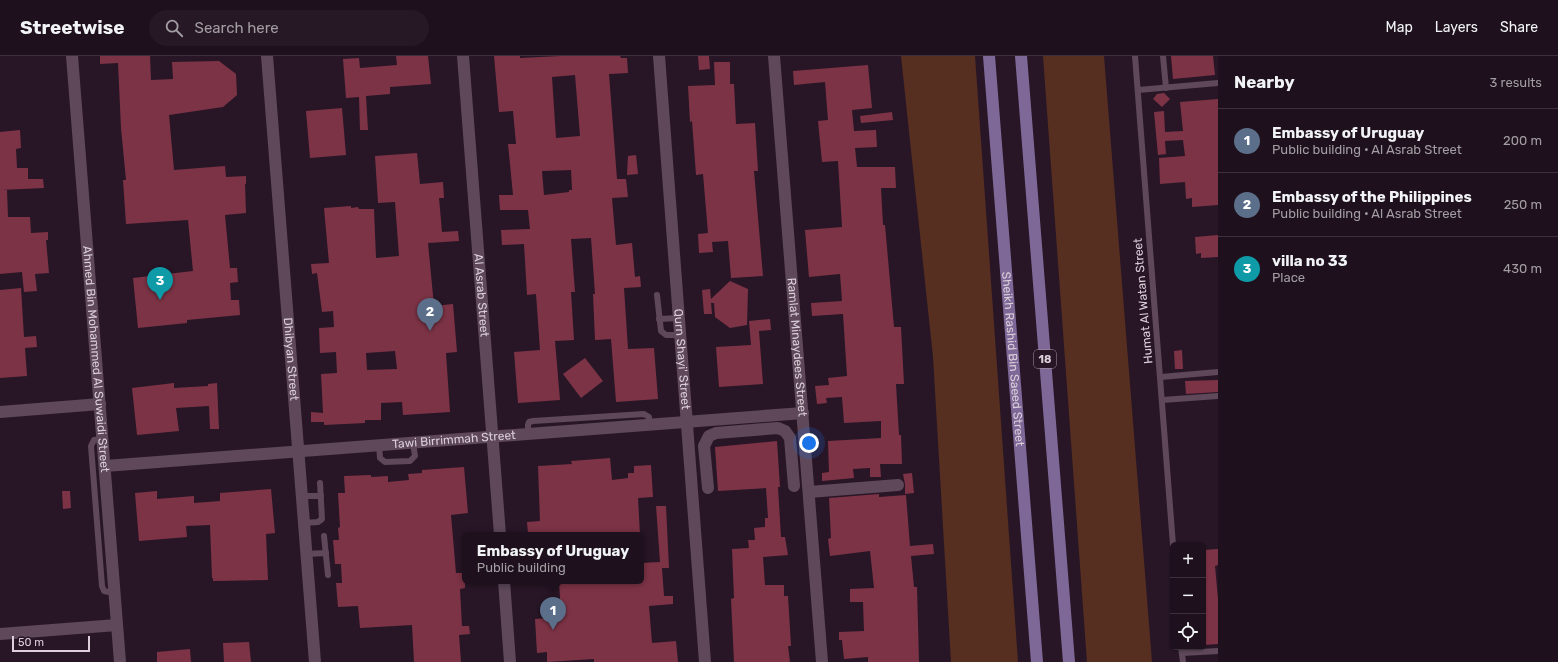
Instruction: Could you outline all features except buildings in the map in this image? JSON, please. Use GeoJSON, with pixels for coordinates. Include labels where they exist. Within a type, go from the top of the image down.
{"type":"FeatureCollection","features":[{"type":"Feature","properties":{"kind":"main road","name":"Sheikh Rashid Bin Saeed Street"},"geometry":{"type":"LineString","coordinates":[[989,56],[1037,662]]}},
{"type":"Feature","properties":{"kind":"main road"},"geometry":{"type":"LineString","coordinates":[[1013,56],[1021,62]]}},
{"type":"Feature","properties":{"kind":"main road","name":"18"},"geometry":{"type":"LineString","coordinates":[[1021,62],[1069,662]]}},
{"type":"Feature","properties":{"kind":"street","name":"Ahmed Bin Mohammed Al Suwaidi Street"},"geometry":{"type":"LineString","coordinates":[[72,56],[120,662]]}},
{"type":"Feature","properties":{"kind":"street","name":"Dhibyan Street"},"geometry":{"type":"LineString","coordinates":[[267,56],[314,662]]}},
{"type":"Feature","properties":{"kind":"street","name":"Al Asrab Street"},"geometry":{"type":"LineString","coordinates":[[463,56],[500,532]]}},
{"type":"Feature","properties":{"kind":"street","name":"Qurn Shayi' Street"},"geometry":{"type":"LineString","coordinates":[[658,56],[705,662]]}},
{"type":"Feature","properties":{"kind":"street","name":"Ramlat Minaydees Street"},"geometry":{"type":"LineString","coordinates":[[774,56],[822,662]]}},
{"type":"Feature","properties":{"kind":"street"},"geometry":{"type":"LineString","coordinates":[[0,412],[100,404]]}},
{"type":"Feature","properties":{"kind":"street","name":"Tawi Birrimmah Street"},"geometry":{"type":"LineString","coordinates":[[104,466],[803,413]]}},
{"type":"Feature","properties":{"kind":"street"},"geometry":{"type":"LineString","coordinates":[[746,417],[747,431]]}},
{"type":"Feature","properties":{"kind":"street"},"geometry":{"type":"LineString","coordinates":[[708,488],[704,446],[706,439],[712,434],[716,433],[778,428],[782,429],[788,434],[791,441],[794,486]]}},
{"type":"Feature","properties":{"kind":"street"},"geometry":{"type":"LineString","coordinates":[[809,492],[898,485]]}},
{"type":"Feature","properties":{"kind":"street"},"geometry":{"type":"LineString","coordinates":[[504,584],[510,662]]}},
{"type":"Feature","properties":{"kind":"street"},"geometry":{"type":"LineString","coordinates":[[0,634],[117,625]]}},
{"type":"Feature","properties":{"kind":"lane","name":"Humat Al Watan Street"},"geometry":{"type":"LineString","coordinates":[[1135,56],[1173,542]]}},
{"type":"Feature","properties":{"kind":"lane"},"geometry":{"type":"LineString","coordinates":[[1163,56],[1166,88]]}},
{"type":"Feature","properties":{"kind":"lane"},"geometry":{"type":"LineString","coordinates":[[1138,90],[1218,84]]}},
{"type":"Feature","properties":{"kind":"lane"},"geometry":{"type":"LineString","coordinates":[[657,295],[660,329],[663,334],[680,335]]}},
{"type":"Feature","properties":{"kind":"lane"},"geometry":{"type":"LineString","coordinates":[[659,319],[679,318]]}},
{"type":"Feature","properties":{"kind":"lane"},"geometry":{"type":"LineString","coordinates":[[1161,377],[1218,372]]}},
{"type":"Feature","properties":{"kind":"lane"},"geometry":{"type":"LineString","coordinates":[[1162,400],[1218,396]]}},
{"type":"Feature","properties":{"kind":"lane"},"geometry":{"type":"LineString","coordinates":[[102,439],[94,440],[90,446],[102,586],[106,592],[114,593]]}},
{"type":"Feature","properties":{"kind":"lane"},"geometry":{"type":"LineString","coordinates":[[379,445],[380,458],[385,462],[410,461],[414,456],[413,443]]}},
{"type":"Feature","properties":{"kind":"lane"},"geometry":{"type":"LineString","coordinates":[[304,523],[318,522],[322,520],[320,483]]}},
{"type":"Feature","properties":{"kind":"lane"},"geometry":{"type":"LineString","coordinates":[[302,496],[321,496]]}},
{"type":"Feature","properties":{"kind":"lane"},"geometry":{"type":"LineString","coordinates":[[324,536],[328,575]]}},
{"type":"Feature","properties":{"kind":"lane"},"geometry":{"type":"LineString","coordinates":[[306,554],[326,553]]}},
{"type":"Feature","properties":{"kind":"lane"},"geometry":{"type":"LineString","coordinates":[[1183,662],[1182,650],[1218,651]]}},
{"type":"Feature","properties":{"kind":"shaded area"},"geometry":{"type":"Polygon","coordinates":[[[901,56],[975,56],[1018,662],[951,662],[933,357],[901,56]]]}},
{"type":"Feature","properties":{"kind":"shaded area"},"geometry":{"type":"Polygon","coordinates":[[[1043,56],[1104,56],[1152,662],[1087,662],[1043,56]]]}},
{"type":"Feature","properties":{"kind":"place","name":"villa no 33"},"geometry":{"type":"Point","coordinates":[160,300]}},
{"type":"Feature","properties":{"kind":"place","name":"Embassy of the Philippines"},"geometry":{"type":"Point","coordinates":[430,331]}},
{"type":"Feature","properties":{"kind":"place","name":"Embassy of Uruguay"},"geometry":{"type":"Point","coordinates":[553,630]}}]}
